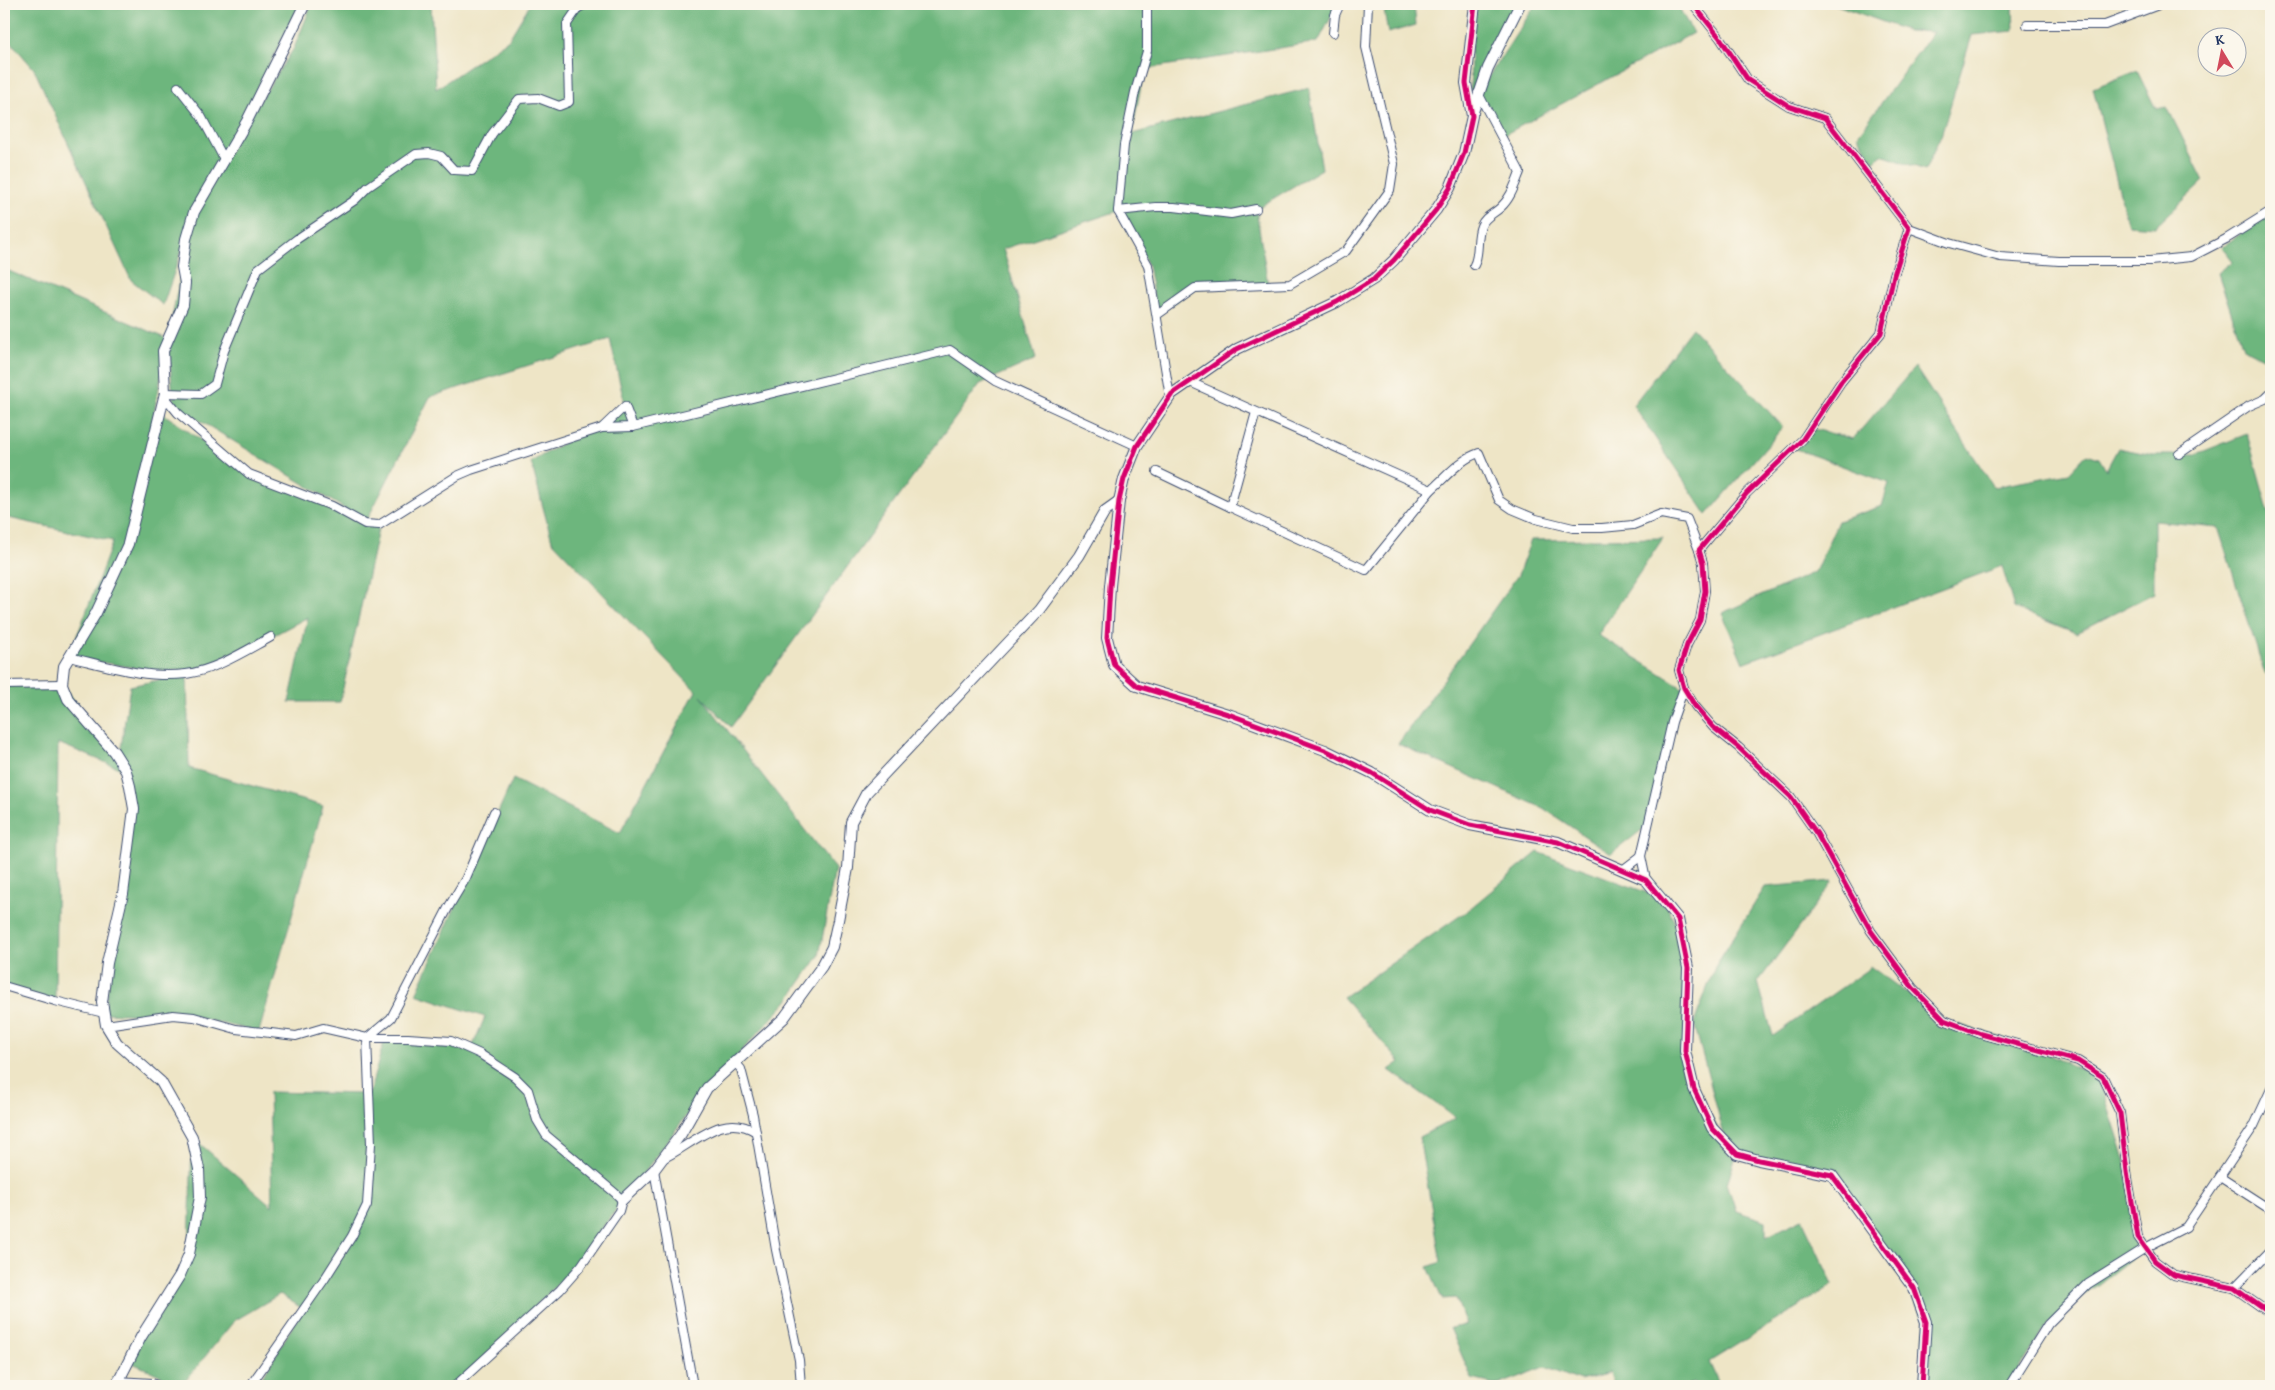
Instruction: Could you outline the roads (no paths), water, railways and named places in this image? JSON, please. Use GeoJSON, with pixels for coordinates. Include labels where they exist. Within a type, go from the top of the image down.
{"type":"FeatureCollection","features":[{"type":"Feature","properties":{"kind":"street"},"geometry":{"type":"LineString","coordinates":[[117,1383],[180,1275],[191,1248],[200,1197],[199,1168],[192,1137],[162,1082],[117,1043],[106,1025],[102,1002],[107,963],[123,894],[134,809],[126,771],[102,736],[68,699],[62,684],[64,666],[96,613],[128,544],[165,394],[163,351],[183,305],[185,283],[182,267],[186,239],[194,212],[266,86],[278,56],[305,4]]}},
{"type":"Feature","properties":{"kind":"street"},"geometry":{"type":"LineString","coordinates":[[165,394],[200,394],[215,384],[224,351],[258,270],[297,239],[355,200],[368,187],[416,154],[429,153],[441,156],[454,170],[472,171],[492,134],[519,100],[538,98],[559,106],[569,102],[567,24],[578,8],[586,4]]}},
{"type":"Feature","properties":{"kind":"street"},"geometry":{"type":"LineString","coordinates":[[1147,4],[1147,51],[1135,92],[1124,145],[1118,211],[1148,265],[1170,397]]}},
{"type":"Feature","properties":{"kind":"street"},"geometry":{"type":"LineString","coordinates":[[1333,33],[1335,15],[1340,4]]}},
{"type":"Feature","properties":{"kind":"street"},"geometry":{"type":"LineString","coordinates":[[1157,315],[1195,288],[1290,284],[1346,251],[1390,190],[1394,164],[1366,47],[1368,4]]}},
{"type":"Feature","properties":{"kind":"street"},"geometry":{"type":"LineString","coordinates":[[1472,116],[1466,83],[1475,4]]}},
{"type":"Feature","properties":{"kind":"street"},"geometry":{"type":"LineString","coordinates":[[1520,4],[1478,93],[1464,153],[1450,188],[1436,210],[1394,260],[1374,279],[1337,302],[1237,348],[1190,382],[1170,397],[1137,446],[1124,479],[1119,501],[1110,586],[1107,638],[1114,665],[1137,686],[1231,715],[1325,750],[1372,773],[1430,810],[1470,825],[1558,842],[1646,880],[1678,919],[1688,968],[1685,1051],[1694,1089],[1712,1128],[1737,1154],[1832,1175],[1914,1288],[1926,1322],[1922,1386]]}},
{"type":"Feature","properties":{"kind":"street"},"geometry":{"type":"LineString","coordinates":[[1693,4],[1720,38],[1748,80],[1789,106],[1825,118],[1909,228],[1949,243],[2000,257],[2059,261],[2150,261],[2190,257],[2226,240],[2271,212]]}},
{"type":"Feature","properties":{"kind":"street"},"geometry":{"type":"LineString","coordinates":[[2027,25],[2105,25],[2161,4]]}},
{"type":"Feature","properties":{"kind":"street"},"geometry":{"type":"LineString","coordinates":[[178,87],[201,116],[224,159]]}},
{"type":"Feature","properties":{"kind":"street"},"geometry":{"type":"LineString","coordinates":[[1474,264],[1477,259],[1476,251],[1481,225],[1489,214],[1500,208],[1510,195],[1520,172],[1478,93]]}},
{"type":"Feature","properties":{"kind":"street"},"geometry":{"type":"LineString","coordinates":[[1118,211],[1174,207],[1231,214],[1256,209]]}},
{"type":"Feature","properties":{"kind":"street"},"geometry":{"type":"LineString","coordinates":[[1699,550],[1747,493],[1803,439],[1842,382],[1881,333],[1894,275],[1909,228]]}},
{"type":"Feature","properties":{"kind":"street"},"geometry":{"type":"LineString","coordinates":[[165,394],[178,413],[249,474],[332,506],[365,524],[379,525],[457,476],[602,428],[633,427],[950,350],[995,380],[1137,446]]}},
{"type":"Feature","properties":{"kind":"street"},"geometry":{"type":"LineString","coordinates":[[1190,382],[1431,490]]}},
{"type":"Feature","properties":{"kind":"street"},"geometry":{"type":"LineString","coordinates":[[2179,454],[2249,406],[2271,394]]}},
{"type":"Feature","properties":{"kind":"street"},"geometry":{"type":"LineString","coordinates":[[602,428],[625,406],[633,427]]}},
{"type":"Feature","properties":{"kind":"street"},"geometry":{"type":"LineString","coordinates":[[1230,507],[1243,467],[1256,412]]}},
{"type":"Feature","properties":{"kind":"street"},"geometry":{"type":"LineString","coordinates":[[1157,472],[1366,570],[1431,490],[1452,473],[1466,457],[1478,453],[1499,500],[1512,509],[1536,519],[1572,528],[1633,526],[1661,514],[1687,518],[1703,563],[1705,591],[1700,620],[1687,645],[1679,670],[1684,688],[1695,706],[1713,727],[1738,747],[1791,797],[1817,834],[1871,931],[1913,988],[1944,1020],[1981,1034],[2078,1061],[2103,1077],[2120,1113],[2127,1172],[2138,1237],[2147,1247],[2155,1261],[2174,1275],[2234,1288],[2271,1314]]}},
{"type":"Feature","properties":{"kind":"street"},"geometry":{"type":"LineString","coordinates":[[455,1386],[560,1290],[620,1211],[622,1200],[654,1170],[681,1134],[707,1088],[734,1061],[784,1018],[822,966],[832,947],[848,868],[851,822],[867,792],[1039,610],[1079,556],[1105,511],[1119,501]]}},
{"type":"Feature","properties":{"kind":"street"},"geometry":{"type":"LineString","coordinates":[[69,657],[142,674],[187,674],[223,662],[271,637]]}},
{"type":"Feature","properties":{"kind":"street"},"geometry":{"type":"LineString","coordinates":[[4,685],[62,684]]}},
{"type":"Feature","properties":{"kind":"street"},"geometry":{"type":"LineString","coordinates":[[1646,880],[1640,856],[1670,730],[1684,688]]}},
{"type":"Feature","properties":{"kind":"street"},"geometry":{"type":"LineString","coordinates":[[367,1038],[391,1018],[448,908],[466,878],[494,812]]}},
{"type":"Feature","properties":{"kind":"street"},"geometry":{"type":"LineString","coordinates":[[1624,869],[1640,856]]}},
{"type":"Feature","properties":{"kind":"street"},"geometry":{"type":"LineString","coordinates":[[4,986],[55,1002],[104,1013]]}},
{"type":"Feature","properties":{"kind":"street"},"geometry":{"type":"LineString","coordinates":[[106,1025],[173,1015],[194,1017],[236,1029],[296,1036],[323,1028],[367,1038],[408,1038],[450,1042],[480,1054],[508,1072],[528,1090],[537,1120],[546,1134],[622,1200]]}},
{"type":"Feature","properties":{"kind":"street"},"geometry":{"type":"LineString","coordinates":[[250,1386],[324,1280],[352,1236],[367,1205],[371,1144],[367,1038]]}},
{"type":"Feature","properties":{"kind":"street"},"geometry":{"type":"LineString","coordinates":[[734,1061],[741,1069],[756,1132],[776,1250],[799,1360],[801,1386]]}},
{"type":"Feature","properties":{"kind":"street"},"geometry":{"type":"LineString","coordinates":[[2009,1386],[2048,1324],[2081,1290],[2147,1247],[2186,1227],[2254,1126],[2271,1088]]}},
{"type":"Feature","properties":{"kind":"street"},"geometry":{"type":"LineString","coordinates":[[662,1160],[699,1136],[726,1124],[744,1125],[756,1132]]}},
{"type":"Feature","properties":{"kind":"street"},"geometry":{"type":"LineString","coordinates":[[654,1170],[693,1386]]}},
{"type":"Feature","properties":{"kind":"street"},"geometry":{"type":"LineString","coordinates":[[2220,1177],[2271,1210]]}},
{"type":"Feature","properties":{"kind":"street"},"geometry":{"type":"LineString","coordinates":[[2234,1288],[2271,1250]]}},
{"type":"Feature","properties":{"kind":"street"},"geometry":{"type":"LineString","coordinates":[[117,1383],[152,1383],[158,1386]]}}]}
